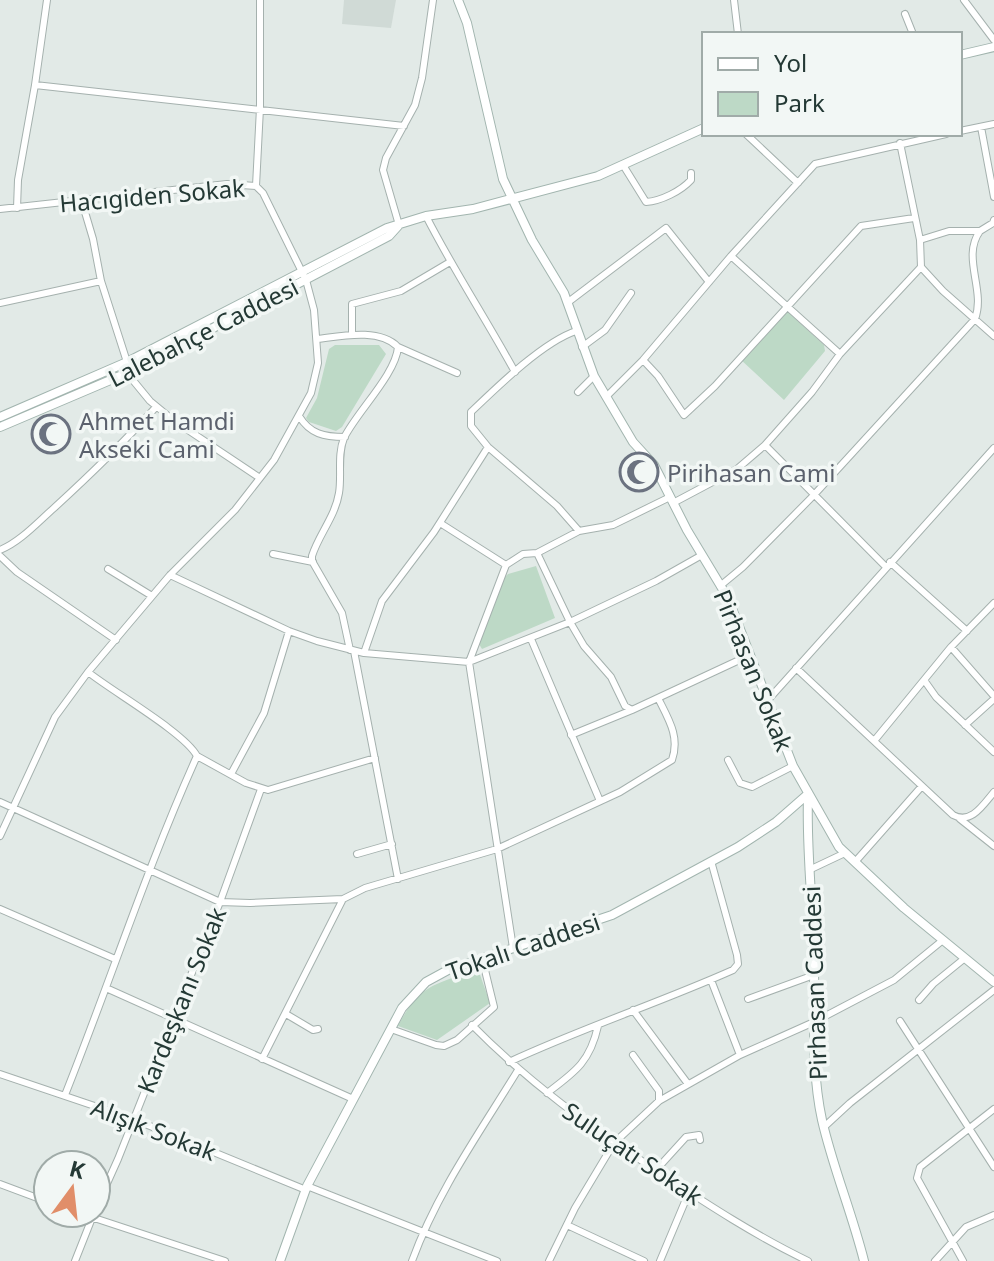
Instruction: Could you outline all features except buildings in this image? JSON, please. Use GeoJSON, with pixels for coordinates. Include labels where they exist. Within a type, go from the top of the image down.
{"type":"FeatureCollection","features":[{"type":"Feature","properties":{"kind":"street"},"geometry":{"type":"LineString","coordinates":[[17,208],[18,180],[47,0]]}},
{"type":"Feature","properties":{"kind":"street"},"geometry":{"type":"LineString","coordinates":[[256,186],[260,0]]}},
{"type":"Feature","properties":{"kind":"street"},"geometry":{"type":"LineString","coordinates":[[399,225],[386,189],[383,170],[386,158],[415,105],[433,0]]}},
{"type":"Feature","properties":{"kind":"street","name":"Pirhasan Sokak"},"geometry":{"type":"LineString","coordinates":[[458,0],[467,23],[503,179],[511,200],[567,303],[594,376],[633,442],[654,465],[728,598],[793,766],[808,794],[842,850],[904,908],[994,982]]}},
{"type":"Feature","properties":{"kind":"street"},"geometry":{"type":"LineString","coordinates":[[734,0],[738,32]]}},
{"type":"Feature","properties":{"kind":"street"},"geometry":{"type":"LineString","coordinates":[[964,0],[994,40]]}},
{"type":"Feature","properties":{"kind":"street"},"geometry":{"type":"LineString","coordinates":[[905,14],[912,32]]}},
{"type":"Feature","properties":{"kind":"street"},"geometry":{"type":"LineString","coordinates":[[962,55],[994,47]]}},
{"type":"Feature","properties":{"kind":"street"},"geometry":{"type":"LineString","coordinates":[[35,85],[404,126]]}},
{"type":"Feature","properties":{"kind":"street"},"geometry":{"type":"LineString","coordinates":[[962,131],[994,124]]}},
{"type":"Feature","properties":{"kind":"street"},"geometry":{"type":"LineString","coordinates":[[981,127],[994,197]]}},
{"type":"Feature","properties":{"kind":"street","name":"Lalebahçe Caddesi"},"geometry":{"type":"LineString","coordinates":[[0,427],[127,373],[387,228],[426,216],[511,200],[598,176],[702,129]]}},
{"type":"Feature","properties":{"kind":"street"},"geometry":{"type":"LineString","coordinates":[[748,136],[798,183]]}},
{"type":"Feature","properties":{"kind":"street"},"geometry":{"type":"LineString","coordinates":[[606,397],[643,360],[731,256],[815,164],[936,136]]}},
{"type":"Feature","properties":{"kind":"street"},"geometry":{"type":"LineString","coordinates":[[900,143],[920,240],[921,267],[994,336]]}},
{"type":"Feature","properties":{"kind":"street"},"geometry":{"type":"LineString","coordinates":[[623,165],[646,202],[655,201],[687,185],[691,173]]}},
{"type":"Feature","properties":{"kind":"street","name":"Hacıgiden Sokak"},"geometry":{"type":"LineString","coordinates":[[0,209],[227,184],[256,186],[269,203],[304,275],[318,339],[315,379],[299,416],[274,460],[235,510],[152,596],[55,717],[0,836]]}},
{"type":"Feature","properties":{"kind":"street"},"geometry":{"type":"LineString","coordinates":[[82,202],[101,281],[127,362]]}},
{"type":"Feature","properties":{"kind":"street"},"geometry":{"type":"LineString","coordinates":[[426,216],[515,372]]}},
{"type":"Feature","properties":{"kind":"street"},"geometry":{"type":"LineString","coordinates":[[643,360],[658,376],[684,415],[715,386],[861,226],[914,218]]}},
{"type":"Feature","properties":{"kind":"street"},"geometry":{"type":"LineString","coordinates":[[720,586],[813,496],[975,319],[979,298],[972,251],[974,239],[994,220]]}},
{"type":"Feature","properties":{"kind":"street"},"geometry":{"type":"LineString","coordinates":[[567,303],[666,228],[709,282]]}},
{"type":"Feature","properties":{"kind":"street"},"geometry":{"type":"LineString","coordinates":[[920,240],[949,231],[980,231]]}},
{"type":"Feature","properties":{"kind":"street"},"geometry":{"type":"LineString","coordinates":[[731,256],[840,354]]}},
{"type":"Feature","properties":{"kind":"street"},"geometry":{"type":"LineString","coordinates":[[352,335],[352,304],[401,291],[450,262]]}},
{"type":"Feature","properties":{"kind":"street"},"geometry":{"type":"LineString","coordinates":[[513,948],[469,662],[506,565],[523,554],[537,553],[579,531],[613,525],[737,469],[765,445],[812,392],[840,354],[921,267]]}},
{"type":"Feature","properties":{"kind":"street","name":"Lalebahçe Caddesi"},"geometry":{"type":"LineString","coordinates":[[0,417],[127,362],[304,275]]}},
{"type":"Feature","properties":{"kind":"street"},"geometry":{"type":"LineString","coordinates":[[0,303],[101,281]]}},
{"type":"Feature","properties":{"kind":"street"},"geometry":{"type":"LineString","coordinates":[[582,347],[605,330],[631,293]]}},
{"type":"Feature","properties":{"kind":"street"},"geometry":{"type":"LineString","coordinates":[[576,331],[565,334],[515,372],[471,412],[471,426],[488,447],[557,506],[579,531]]}},
{"type":"Feature","properties":{"kind":"street"},"geometry":{"type":"LineString","coordinates":[[318,339],[352,335],[391,340],[398,347],[457,373]]}},
{"type":"Feature","properties":{"kind":"street"},"geometry":{"type":"LineString","coordinates":[[398,347],[387,371],[345,437],[334,513],[314,551],[313,562],[342,613],[352,650],[398,879]]}},
{"type":"Feature","properties":{"kind":"street"},"geometry":{"type":"LineString","coordinates":[[127,373],[156,407],[260,478]]}},
{"type":"Feature","properties":{"kind":"street"},"geometry":{"type":"LineString","coordinates":[[578,392],[594,376]]}},
{"type":"Feature","properties":{"kind":"street"},"geometry":{"type":"LineString","coordinates":[[0,550],[38,523],[84,481],[156,407]]}},
{"type":"Feature","properties":{"kind":"street"},"geometry":{"type":"LineString","coordinates":[[299,416],[305,427],[319,434],[345,437]]}},
{"type":"Feature","properties":{"kind":"street"},"geometry":{"type":"LineString","coordinates":[[765,445],[813,496],[967,631]]}},
{"type":"Feature","properties":{"kind":"street"},"geometry":{"type":"LineString","coordinates":[[364,653],[382,601],[440,523],[488,447]]}},
{"type":"Feature","properties":{"kind":"street"},"geometry":{"type":"LineString","coordinates":[[768,700],[994,448]]}},
{"type":"Feature","properties":{"kind":"street"},"geometry":{"type":"LineString","coordinates":[[440,523],[506,565]]}},
{"type":"Feature","properties":{"kind":"street"},"geometry":{"type":"LineString","coordinates":[[537,553],[584,646],[611,677],[625,706],[632,710]]}},
{"type":"Feature","properties":{"kind":"street"},"geometry":{"type":"LineString","coordinates":[[273,554],[313,562]]}},
{"type":"Feature","properties":{"kind":"street"},"geometry":{"type":"LineString","coordinates":[[170,575],[289,631],[352,650],[469,662],[570,622],[702,555]]}},
{"type":"Feature","properties":{"kind":"street"},"geometry":{"type":"LineString","coordinates":[[0,556],[17,572],[116,640]]}},
{"type":"Feature","properties":{"kind":"street"},"geometry":{"type":"LineString","coordinates":[[108,569],[152,596]]}},
{"type":"Feature","properties":{"kind":"street"},"geometry":{"type":"LineString","coordinates":[[874,741],[951,647],[994,603]]}},
{"type":"Feature","properties":{"kind":"street"},"geometry":{"type":"LineString","coordinates":[[231,774],[264,713],[289,631]]}},
{"type":"Feature","properties":{"kind":"street"},"geometry":{"type":"LineString","coordinates":[[531,639],[600,801]]}},
{"type":"Feature","properties":{"kind":"street"},"geometry":{"type":"LineString","coordinates":[[951,647],[994,697],[965,725]]}},
{"type":"Feature","properties":{"kind":"street"},"geometry":{"type":"LineString","coordinates":[[571,735],[750,655]]}},
{"type":"Feature","properties":{"kind":"street"},"geometry":{"type":"LineString","coordinates":[[796,668],[922,786],[994,846]]}},
{"type":"Feature","properties":{"kind":"street"},"geometry":{"type":"LineString","coordinates":[[88,672],[181,737],[197,756],[261,789],[268,790],[375,758]]}},
{"type":"Feature","properties":{"kind":"street"},"geometry":{"type":"LineString","coordinates":[[924,680],[936,697],[994,752]]}},
{"type":"Feature","properties":{"kind":"street"},"geometry":{"type":"LineString","coordinates":[[0,802],[220,902],[343,899],[365,888],[497,849],[600,801],[672,760],[676,747],[674,730],[658,698]]}},
{"type":"Feature","properties":{"kind":"street"},"geometry":{"type":"LineString","coordinates":[[65,1095],[115,959],[197,756]]}},
{"type":"Feature","properties":{"kind":"street"},"geometry":{"type":"LineString","coordinates":[[728,760],[740,783],[752,787],[793,766]]}},
{"type":"Feature","properties":{"kind":"street"},"geometry":{"type":"LineString","coordinates":[[855,862],[922,786]]}},
{"type":"Feature","properties":{"kind":"street","name":"Kardeşkanı Sokak"},"geometry":{"type":"LineString","coordinates":[[112,1170],[220,902],[261,789]]}},
{"type":"Feature","properties":{"kind":"street"},"geometry":{"type":"LineString","coordinates":[[960,819],[970,818],[994,792]]}},
{"type":"Feature","properties":{"kind":"street","name":"Tokalı Caddesi"},"geometry":{"type":"LineString","coordinates":[[280,1261],[306,1188],[402,1008],[426,982],[448,970],[612,915],[776,822],[808,794]]}},
{"type":"Feature","properties":{"kind":"street","name":"Pirhasan Caddesi"},"geometry":{"type":"LineString","coordinates":[[808,794],[815,1076],[824,1127],[864,1261]]}},
{"type":"Feature","properties":{"kind":"street"},"geometry":{"type":"LineString","coordinates":[[357,854],[392,844]]}},
{"type":"Feature","properties":{"kind":"street"},"geometry":{"type":"LineString","coordinates":[[809,870],[842,850]]}},
{"type":"Feature","properties":{"kind":"street"},"geometry":{"type":"LineString","coordinates":[[509,1062],[560,1038],[598,1026],[733,970],[738,964],[711,861]]}},
{"type":"Feature","properties":{"kind":"street"},"geometry":{"type":"LineString","coordinates":[[262,1059],[343,899]]}},
{"type":"Feature","properties":{"kind":"street"},"geometry":{"type":"LineString","coordinates":[[0,909],[115,959]]}},
{"type":"Feature","properties":{"kind":"street"},"geometry":{"type":"LineString","coordinates":[[549,1261],[614,1143],[659,1101],[740,1055],[814,1022],[894,980],[943,940]]}},
{"type":"Feature","properties":{"kind":"street"},"geometry":{"type":"LineString","coordinates":[[391,1029],[444,1046],[457,1040],[494,1007],[482,958]]}},
{"type":"Feature","properties":{"kind":"street"},"geometry":{"type":"LineString","coordinates":[[919,1000],[965,958]]}},
{"type":"Feature","properties":{"kind":"street"},"geometry":{"type":"LineString","coordinates":[[748,999],[814,975]]}},
{"type":"Feature","properties":{"kind":"street"},"geometry":{"type":"LineString","coordinates":[[711,980],[740,1055]]}},
{"type":"Feature","properties":{"kind":"street"},"geometry":{"type":"LineString","coordinates":[[106,988],[353,1099]]}},
{"type":"Feature","properties":{"kind":"street"},"geometry":{"type":"LineString","coordinates":[[824,1127],[994,990]]}},
{"type":"Feature","properties":{"kind":"street"},"geometry":{"type":"LineString","coordinates":[[633,1010],[688,1084]]}},
{"type":"Feature","properties":{"kind":"street"},"geometry":{"type":"LineString","coordinates":[[286,1014],[313,1030],[318,1029]]}},
{"type":"Feature","properties":{"kind":"street"},"geometry":{"type":"LineString","coordinates":[[900,1021],[994,1167]]}},
{"type":"Feature","properties":{"kind":"street","name":"Suluçatı Sokak"},"geometry":{"type":"LineString","coordinates":[[472,1025],[518,1070],[614,1143],[689,1192],[808,1261]]}},
{"type":"Feature","properties":{"kind":"street"},"geometry":{"type":"LineString","coordinates":[[547,1093],[588,1058],[598,1026]]}},
{"type":"Feature","properties":{"kind":"street"},"geometry":{"type":"LineString","coordinates":[[633,1055],[659,1091],[659,1101]]}},
{"type":"Feature","properties":{"kind":"street"},"geometry":{"type":"LineString","coordinates":[[412,1261],[442,1194],[518,1070]]}},
{"type":"Feature","properties":{"kind":"street","name":"Alışık Sokak"},"geometry":{"type":"LineString","coordinates":[[0,1074],[133,1119],[497,1261]]}},
{"type":"Feature","properties":{"kind":"street"},"geometry":{"type":"LineString","coordinates":[[963,1261],[917,1178],[920,1167],[994,1109]]}},
{"type":"Feature","properties":{"kind":"street"},"geometry":{"type":"LineString","coordinates":[[656,1170],[686,1137],[699,1135],[700,1140]]}},
{"type":"Feature","properties":{"kind":"street"},"geometry":{"type":"LineString","coordinates":[[0,1184],[32,1196]]}},
{"type":"Feature","properties":{"kind":"street"},"geometry":{"type":"LineString","coordinates":[[660,1261],[689,1192]]}},
{"type":"Feature","properties":{"kind":"street"},"geometry":{"type":"LineString","coordinates":[[935,1261],[966,1227],[994,1215]]}},
{"type":"Feature","properties":{"kind":"street"},"geometry":{"type":"LineString","coordinates":[[112,1220],[225,1261]]}},
{"type":"Feature","properties":{"kind":"street"},"geometry":{"type":"LineString","coordinates":[[567,1225],[644,1261]]}},
{"type":"Feature","properties":{"kind":"street","name":"Kardeşkanı Sokak"},"geometry":{"type":"LineString","coordinates":[[75,1261],[88,1229]]}},
{"type":"Feature","properties":{"kind":"shaded area"},"geometry":{"type":"Polygon","coordinates":[[[344,0],[396,0],[391,28],[342,24],[344,0]]]}},
{"type":"Feature","properties":{"kind":"green space"},"geometry":{"type":"Polygon","coordinates":[[[788,312],[824,345],[825,351],[784,400],[740,359],[782,313],[788,312]]]}},
{"type":"Feature","properties":{"kind":"green space"},"geometry":{"type":"Polygon","coordinates":[[[335,345],[379,345],[386,354],[342,427],[336,431],[309,422],[306,418],[317,398],[329,349],[335,345]]]}},
{"type":"Feature","properties":{"kind":"green space"},"geometry":{"type":"Polygon","coordinates":[[[536,566],[555,618],[482,649],[479,644],[504,578],[536,566]]]}},
{"type":"Feature","properties":{"kind":"green space"},"geometry":{"type":"Polygon","coordinates":[[[478,969],[490,1003],[437,1040],[398,1026],[414,1001],[430,987],[478,969]]]}},
{"type":"Feature","properties":{"kind":"place","name":"Ahmet Hamdi Akseki Cami"},"geometry":{"type":"Point","coordinates":[51,434]}},
{"type":"Feature","properties":{"kind":"place","name":"Pirihasan Cami"},"geometry":{"type":"Point","coordinates":[639,472]}}]}
